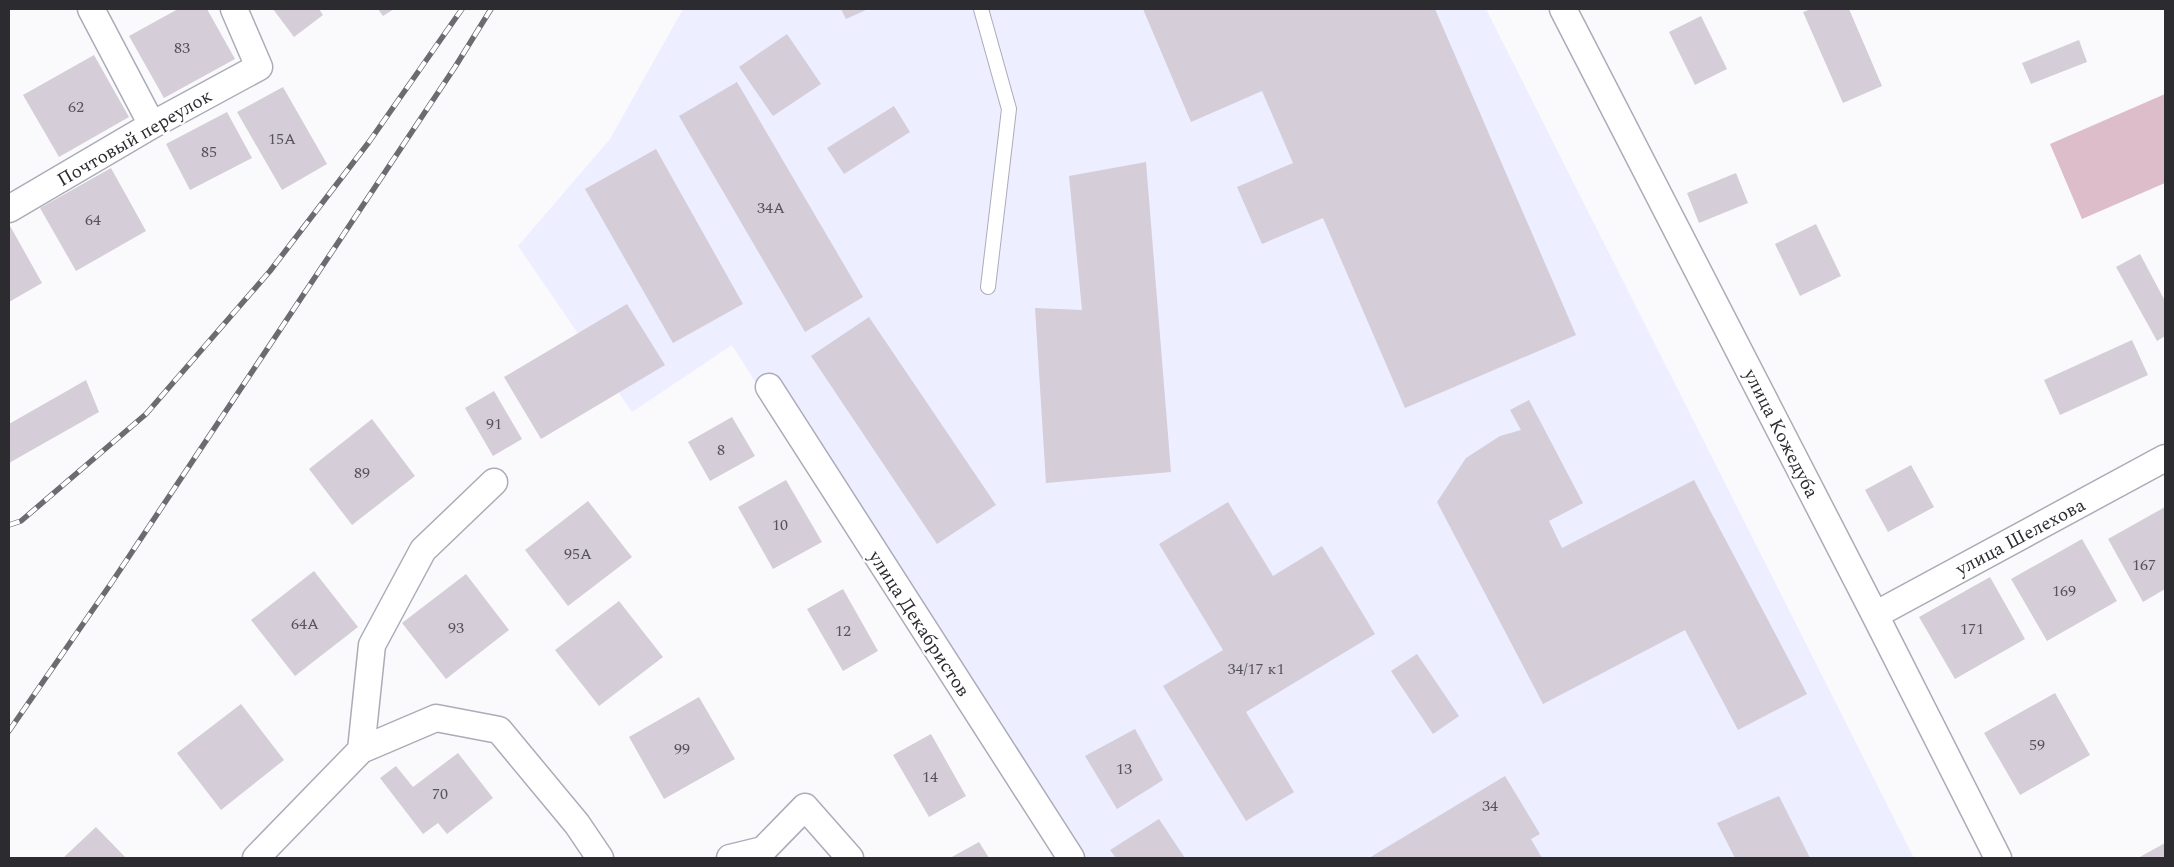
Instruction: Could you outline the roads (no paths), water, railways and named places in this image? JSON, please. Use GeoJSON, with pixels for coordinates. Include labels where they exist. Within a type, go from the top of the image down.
{"type":"FeatureCollection","features":[{"type":"Feature","properties":{"kind":"street"},"geometry":{"type":"LineString","coordinates":[[91,9],[152,125]]}},
{"type":"Feature","properties":{"kind":"street","name":"Почтовый переулок"},"geometry":{"type":"LineString","coordinates":[[9,209],[152,125],[260,67],[234,9]]}},
{"type":"Feature","properties":{"kind":"street","name":"улица Кожедуба"},"geometry":{"type":"LineString","coordinates":[[1563,9],[1875,614],[1998,858]]}},
{"type":"Feature","properties":{"kind":"street","name":"улица Декабристов"},"geometry":{"type":"LineString","coordinates":[[768,387],[1071,858]]}},
{"type":"Feature","properties":{"kind":"street","name":"улица Шелехова"},"geometry":{"type":"LineString","coordinates":[[1875,614],[2165,458]]}},
{"type":"Feature","properties":{"kind":"street"},"geometry":{"type":"LineString","coordinates":[[361,750],[372,645],[423,550],[494,482]]}},
{"type":"Feature","properties":{"kind":"street"},"geometry":{"type":"LineString","coordinates":[[256,858],[361,750],[436,718],[499,730],[577,824],[600,858]]}},
{"type":"Feature","properties":{"kind":"street"},"geometry":{"type":"LineString","coordinates":[[730,858],[763,850],[805,807],[850,858]]}},
{"type":"Feature","properties":{"kind":"lane"},"geometry":{"type":"LineString","coordinates":[[981,9],[1009,109],[988,287]]}},
{"type":"Feature","properties":{"kind":"railway"},"geometry":{"type":"LineString","coordinates":[[9,525],[21,521],[146,414],[270,271],[369,142],[462,9]]}},
{"type":"Feature","properties":{"kind":"railway"},"geometry":{"type":"LineString","coordinates":[[9,731],[112,582],[455,67],[491,9]]}}]}
